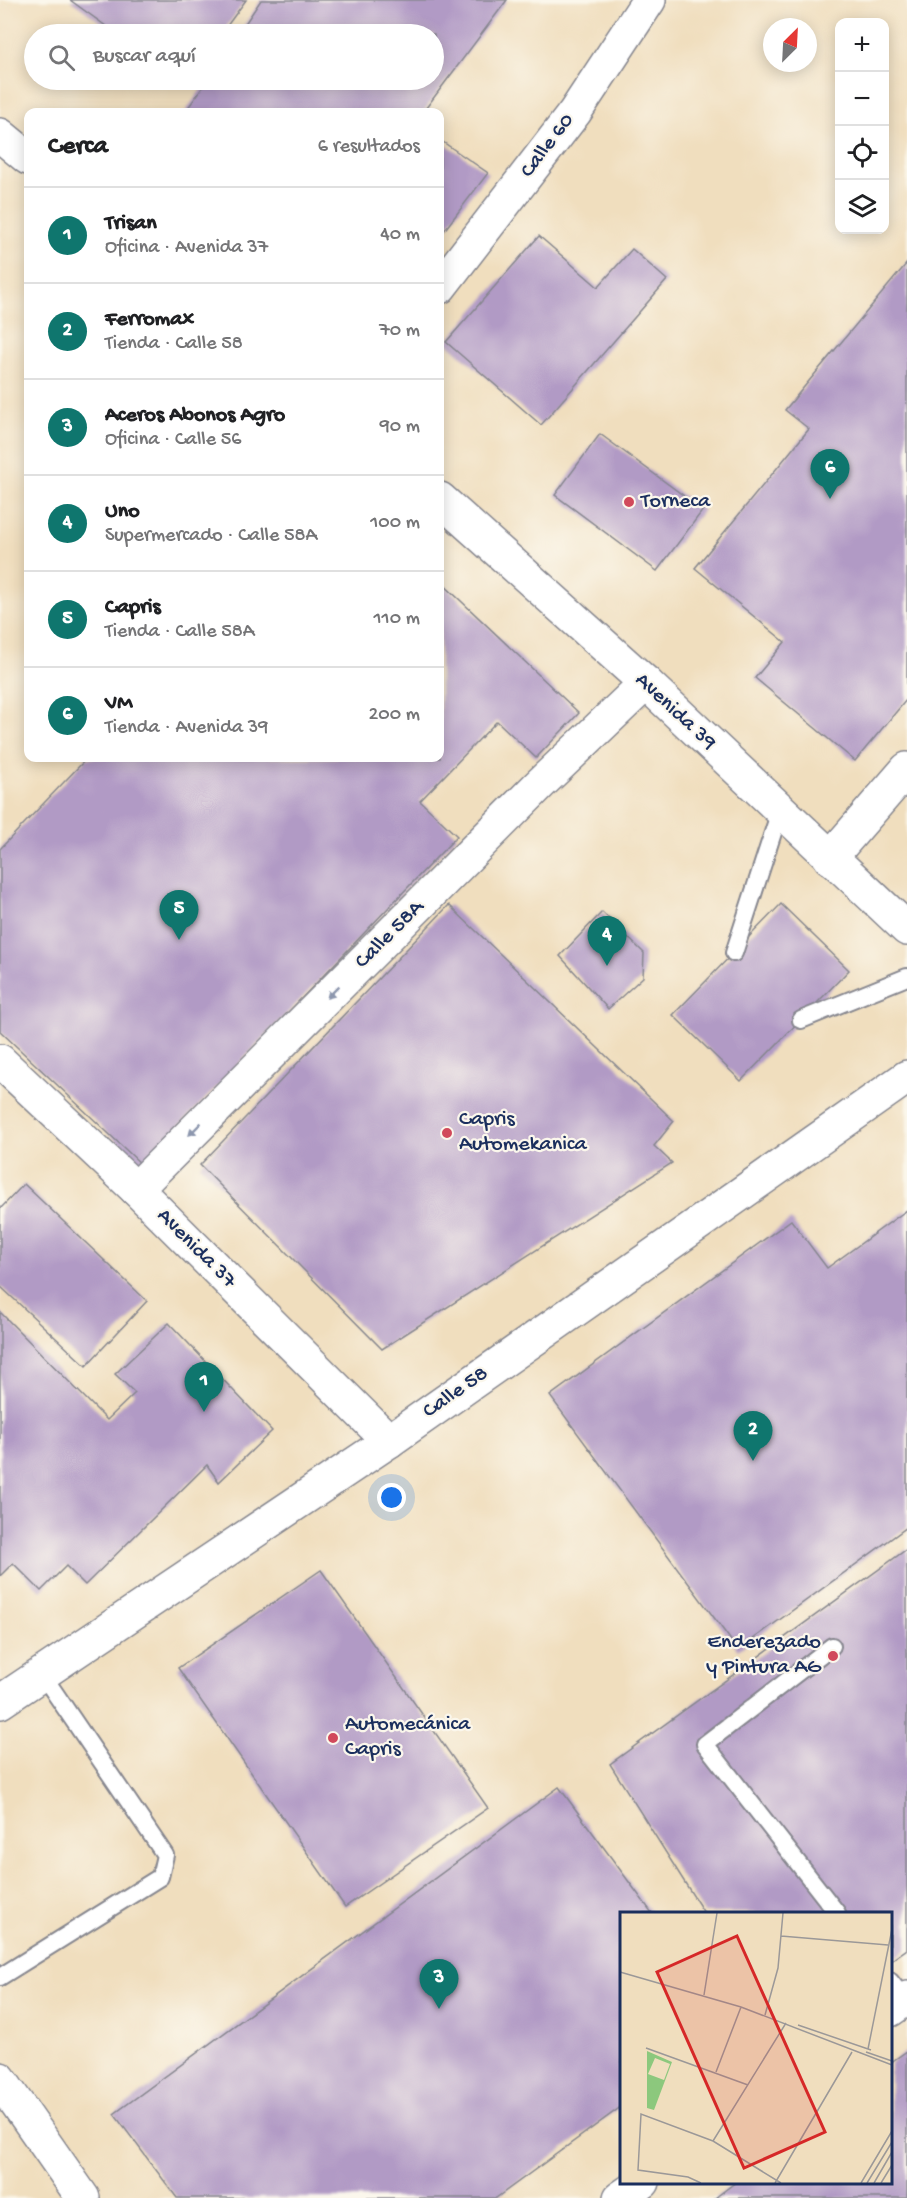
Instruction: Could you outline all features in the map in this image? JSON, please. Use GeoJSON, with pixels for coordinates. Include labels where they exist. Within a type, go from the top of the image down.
{"type":"FeatureCollection","features":[{"type":"Feature","properties":{"kind":"street","name":"Calle 60"},"geometry":{"type":"LineString","coordinates":[[444,282],[574,112],[649,0]]}},
{"type":"Feature","properties":{"kind":"street"},"geometry":{"type":"LineString","coordinates":[[0,135],[24,155]]}},
{"type":"Feature","properties":{"kind":"street","name":"Avenida 39"},"geometry":{"type":"LineString","coordinates":[[444,503],[645,684],[907,929]]}},
{"type":"Feature","properties":{"kind":"street","name":"Calle 58A"},"geometry":{"type":"LineString","coordinates":[[136,1189],[540,784],[645,684]]}},
{"type":"Feature","properties":{"kind":"street"},"geometry":{"type":"LineString","coordinates":[[830,858],[907,769]]}},
{"type":"Feature","properties":{"kind":"street","name":"Avenida 37"},"geometry":{"type":"LineString","coordinates":[[0,1061],[136,1189],[388,1441]]}},
{"type":"Feature","properties":{"kind":"street","name":"Calle 58"},"geometry":{"type":"LineString","coordinates":[[0,1702],[388,1441],[907,1077]]}},
{"type":"Feature","properties":{"kind":"street"},"geometry":{"type":"LineString","coordinates":[[0,2079],[83,2198]]}},
{"type":"Feature","properties":{"kind":"street"},"geometry":{"type":"LineString","coordinates":[[620,2198],[640,2183]]}},
{"type":"Feature","properties":{"kind":"lane"},"geometry":{"type":"LineString","coordinates":[[734,953],[780,811]]}},
{"type":"Feature","properties":{"kind":"lane"},"geometry":{"type":"LineString","coordinates":[[801,1020],[907,976]]}},
{"type":"Feature","properties":{"kind":"lane"},"geometry":{"type":"LineString","coordinates":[[832,1646],[705,1744],[836,1912]]}},
{"type":"Feature","properties":{"kind":"lane"},"geometry":{"type":"LineString","coordinates":[[0,1977],[160,1877],[165,1855],[42,1674]]}},
{"type":"Feature","properties":{"kind":"building"},"geometry":{"type":"Polygon","coordinates":[[[70,0],[246,0],[228,24],[103,24],[70,0]]]}},
{"type":"Feature","properties":{"kind":"building"},"geometry":{"type":"Polygon","coordinates":[[[261,0],[507,0],[444,84],[444,24],[245,24],[261,0]]]}},
{"type":"Feature","properties":{"kind":"building"},"geometry":{"type":"Polygon","coordinates":[[[201,90],[440,90],[426,108],[188,108],[201,90]]]}},
{"type":"Feature","properties":{"kind":"building"},"geometry":{"type":"Polygon","coordinates":[[[444,143],[488,173],[444,231],[444,143]]]}},
{"type":"Feature","properties":{"kind":"building"},"geometry":{"type":"Polygon","coordinates":[[[539,236],[598,287],[632,249],[667,280],[541,425],[446,342],[539,236]]]}},
{"type":"Feature","properties":{"kind":"building"},"geometry":{"type":"Polygon","coordinates":[[[907,263],[907,699],[855,761],[755,678],[785,642],[695,568],[809,429],[785,410],[907,263]]]}},
{"type":"Feature","properties":{"kind":"building","name":"Torneca"},"geometry":{"type":"Polygon","coordinates":[[[600,434],[703,510],[657,571],[555,495],[600,434]]]}},
{"type":"Feature","properties":{"kind":"building"},"geometry":{"type":"Polygon","coordinates":[[[444,585],[579,713],[536,758],[497,721],[420,801],[457,836],[142,1165],[0,1031],[0,849],[83,762],[444,762],[444,585]]]}},
{"type":"Feature","properties":{"kind":"building"},"geometry":{"type":"Polygon","coordinates":[[[781,904],[849,970],[741,1081],[673,1015],[781,904]]]}},
{"type":"Feature","properties":{"kind":"building","name":"Capris Automekanica"},"geometry":{"type":"Polygon","coordinates":[[[449,905],[674,1121],[654,1146],[672,1163],[382,1349],[200,1165],[449,905]]]}},
{"type":"Feature","properties":{"kind":"building"},"geometry":{"type":"Polygon","coordinates":[[[602,912],[644,953],[643,977],[608,1009],[560,956],[602,912]]]}},
{"type":"Feature","properties":{"kind":"building"},"geometry":{"type":"Polygon","coordinates":[[[24,1184],[147,1301],[86,1366],[0,1286],[0,1209],[24,1184]]]}},
{"type":"Feature","properties":{"kind":"building"},"geometry":{"type":"Polygon","coordinates":[[[907,1210],[907,1527],[738,1650],[550,1396],[791,1220],[827,1268],[907,1210]]]}},
{"type":"Feature","properties":{"kind":"building"},"geometry":{"type":"Polygon","coordinates":[[[0,1312],[107,1420],[135,1393],[115,1374],[169,1323],[272,1431],[219,1482],[207,1465],[85,1585],[66,1566],[41,1591],[13,1563],[0,1576],[0,1312]]]}},
{"type":"Feature","properties":{"kind":"building","name":"Enderezado y Pintura AG"},"geometry":{"type":"Polygon","coordinates":[[[907,1549],[907,1949],[892,1960],[892,1912],[703,1912],[610,1764],[907,1549]]]}},
{"type":"Feature","properties":{"kind":"building","name":"Automecánica Capris"},"geometry":{"type":"Polygon","coordinates":[[[321,1570],[488,1808],[345,1907],[178,1668],[321,1570]]]}},
{"type":"Feature","properties":{"kind":"building"},"geometry":{"type":"Polygon","coordinates":[[[559,1787],[651,1912],[620,1912],[620,2107],[496,2198],[177,2198],[114,2114],[559,1787]]]}},
{"type":"Feature","properties":{"kind":"building"},"geometry":{"type":"Polygon","coordinates":[[[907,2051],[907,2198],[715,2198],[735,2183],[892,2183],[892,2062],[907,2051]]]}},
{"type":"Feature","properties":{"kind":"place","name":"VM"},"geometry":{"type":"Point","coordinates":[830,499]}},
{"type":"Feature","properties":{"kind":"place","name":"Torneca"},"geometry":{"type":"Point","coordinates":[629,502]}},
{"type":"Feature","properties":{"kind":"place","name":"Capris"},"geometry":{"type":"Point","coordinates":[179,940]}},
{"type":"Feature","properties":{"kind":"place","name":"Uno"},"geometry":{"type":"Point","coordinates":[607,966]}},
{"type":"Feature","properties":{"kind":"place","name":"Capris Automekanica"},"geometry":{"type":"Point","coordinates":[447,1133]}},
{"type":"Feature","properties":{"kind":"place","name":"Trisan"},"geometry":{"type":"Point","coordinates":[204,1412]}},
{"type":"Feature","properties":{"kind":"place","name":"Ferromax"},"geometry":{"type":"Point","coordinates":[753,1461]}},
{"type":"Feature","properties":{"kind":"place","name":"Enderezado y Pintura AG"},"geometry":{"type":"Point","coordinates":[833,1656]}},
{"type":"Feature","properties":{"kind":"place","name":"Automecánica Capris"},"geometry":{"type":"Point","coordinates":[333,1738]}},
{"type":"Feature","properties":{"kind":"place","name":"Aceros Abonos Agro"},"geometry":{"type":"Point","coordinates":[439,2009]}}]}
